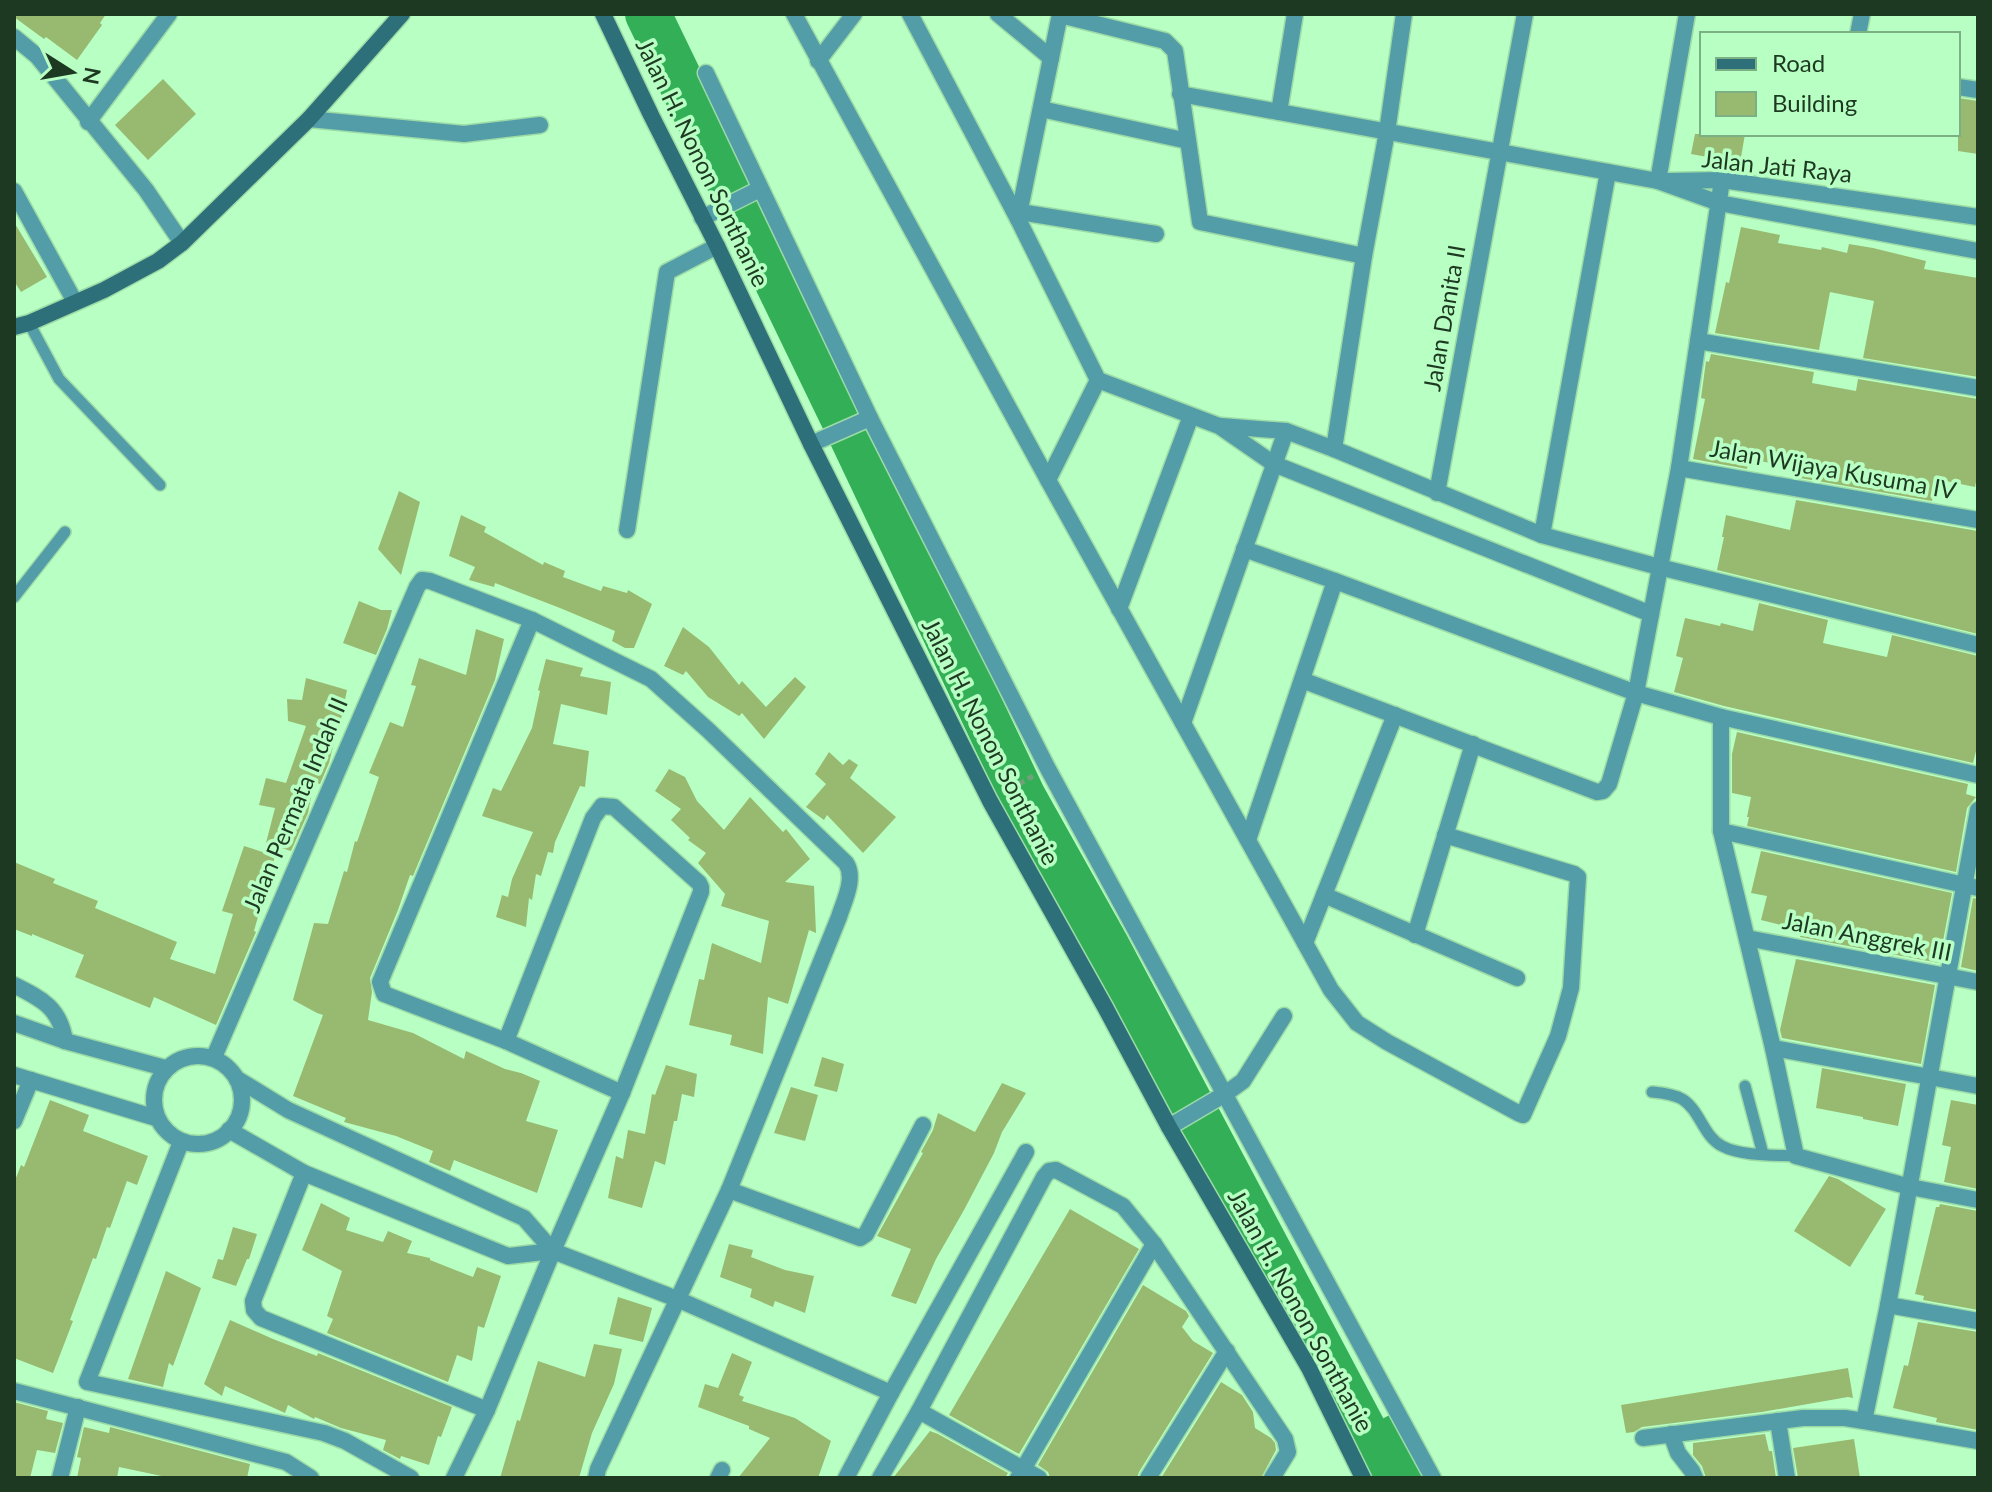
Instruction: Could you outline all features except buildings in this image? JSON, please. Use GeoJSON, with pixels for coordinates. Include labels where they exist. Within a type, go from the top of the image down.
{"type":"FeatureCollection","features":[{"type":"Feature","properties":{"kind":"street"},"geometry":{"type":"LineString","coordinates":[[88,122],[169,14]]}},
{"type":"Feature","properties":{"kind":"street"},"geometry":{"type":"LineString","coordinates":[[21,325],[104,290],[158,261],[182,243],[309,119],[402,14]]}},
{"type":"Feature","properties":{"kind":"street","name":"Jalan H. Nonon Sonthanie"},"geometry":{"type":"LineString","coordinates":[[603,14],[702,218],[818,440],[990,801],[1169,1127],[1309,1368],[1363,1478]]}},
{"type":"Feature","properties":{"kind":"street"},"geometry":{"type":"LineString","coordinates":[[794,14],[1331,990],[1357,1023],[1505,1106],[1525,1114],[1558,1036],[1571,988],[1578,877],[1445,835]]}},
{"type":"Feature","properties":{"kind":"street"},"geometry":{"type":"LineString","coordinates":[[818,61],[854,14]]}},
{"type":"Feature","properties":{"kind":"street"},"geometry":{"type":"LineString","coordinates":[[910,14],[1019,215],[1098,380],[1219,426],[1274,464],[1651,614]]}},
{"type":"Feature","properties":{"kind":"street"},"geometry":{"type":"LineString","coordinates":[[998,14],[1051,58]]}},
{"type":"Feature","properties":{"kind":"street"},"geometry":{"type":"LineString","coordinates":[[1019,215],[1060,14],[1165,41],[1175,51],[1200,222],[1364,256]]}},
{"type":"Feature","properties":{"kind":"street"},"geometry":{"type":"LineString","coordinates":[[1279,112],[1295,14]]}},
{"type":"Feature","properties":{"kind":"street"},"geometry":{"type":"LineString","coordinates":[[1334,449],[1404,14]]}},
{"type":"Feature","properties":{"kind":"street","name":"Jalan Danita II"},"geometry":{"type":"LineString","coordinates":[[1437,493],[1525,14]]}},
{"type":"Feature","properties":{"kind":"street"},"geometry":{"type":"LineString","coordinates":[[1180,94],[1658,181],[1687,14]]}},
{"type":"Feature","properties":{"kind":"street"},"geometry":{"type":"LineString","coordinates":[[14,37],[37,56],[146,190],[182,243]]}},
{"type":"Feature","properties":{"kind":"street"},"geometry":{"type":"LineString","coordinates":[[1684,37],[1700,41]]}},
{"type":"Feature","properties":{"kind":"street"},"geometry":{"type":"LineString","coordinates":[[706,73],[757,191],[867,418],[1047,767],[1221,1097],[1433,1478]]}},
{"type":"Feature","properties":{"kind":"street"},"geometry":{"type":"LineString","coordinates":[[1041,109],[1188,141]]}},
{"type":"Feature","properties":{"kind":"street"},"geometry":{"type":"LineString","coordinates":[[309,119],[464,134],[540,125]]}},
{"type":"Feature","properties":{"kind":"street"},"geometry":{"type":"LineString","coordinates":[[1542,535],[1608,172]]}},
{"type":"Feature","properties":{"kind":"street"},"geometry":{"type":"LineString","coordinates":[[1302,680],[1597,792],[1603,791],[1609,784],[1636,693],[1679,468],[1722,180]]}},
{"type":"Feature","properties":{"kind":"street","name":"Jalan Jati Raya"},"geometry":{"type":"LineString","coordinates":[[1658,181],[1722,180],[1978,217]]}},
{"type":"Feature","properties":{"kind":"street","name":"Jalan Jati Raya"},"geometry":{"type":"LineString","coordinates":[[1658,181],[1719,203],[1978,251]]}},
{"type":"Feature","properties":{"kind":"street"},"geometry":{"type":"LineString","coordinates":[[14,191],[75,302]]}},
{"type":"Feature","properties":{"kind":"street"},"geometry":{"type":"LineString","coordinates":[[702,218],[757,191]]}},
{"type":"Feature","properties":{"kind":"street"},"geometry":{"type":"LineString","coordinates":[[1019,215],[1156,234]]}},
{"type":"Feature","properties":{"kind":"street"},"geometry":{"type":"LineString","coordinates":[[627,530],[667,272],[717,246]]}},
{"type":"Feature","properties":{"kind":"street"},"geometry":{"type":"LineString","coordinates":[[1698,341],[1978,388]]}},
{"type":"Feature","properties":{"kind":"street"},"geometry":{"type":"LineString","coordinates":[[1048,480],[1098,380]]}},
{"type":"Feature","properties":{"kind":"street"},"geometry":{"type":"LineString","coordinates":[[1119,609],[1191,416]]}},
{"type":"Feature","properties":{"kind":"street"},"geometry":{"type":"LineString","coordinates":[[818,440],[867,418]]}},
{"type":"Feature","properties":{"kind":"street"},"geometry":{"type":"LineString","coordinates":[[1219,426],[1286,431],[1542,535],[1659,567],[1978,645]]}},
{"type":"Feature","properties":{"kind":"street"},"geometry":{"type":"LineString","coordinates":[[1183,723],[1286,431]]}},
{"type":"Feature","properties":{"kind":"street","name":"Jalan Wijaya Kusuma IV"},"geometry":{"type":"LineString","coordinates":[[1679,468],[1978,520]]}},
{"type":"Feature","properties":{"kind":"street"},"geometry":{"type":"LineString","coordinates":[[1244,549],[1636,693],[1721,717],[1978,775]]}},
{"type":"Feature","properties":{"kind":"street","name":"Jalan Permata Indah II"},"geometry":{"type":"LineString","coordinates":[[214,1057],[422,580],[532,620]]}},
{"type":"Feature","properties":{"kind":"street"},"geometry":{"type":"LineString","coordinates":[[1248,840],[1335,581]]}},
{"type":"Feature","properties":{"kind":"street"},"geometry":{"type":"LineString","coordinates":[[596,1478],[729,1190],[839,917],[850,884],[851,870],[651,679],[532,620],[380,982],[384,994],[506,1041],[622,1093]]}},
{"type":"Feature","properties":{"kind":"street"},"geometry":{"type":"LineString","coordinates":[[1305,943],[1395,715]]}},
{"type":"Feature","properties":{"kind":"street"},"geometry":{"type":"LineString","coordinates":[[1721,717],[1721,831],[1796,1156],[1910,1187],[1978,1200]]}},
{"type":"Feature","properties":{"kind":"street"},"geometry":{"type":"LineString","coordinates":[[1415,935],[1473,744]]}},
{"type":"Feature","properties":{"kind":"street"},"geometry":{"type":"LineString","coordinates":[[454,1478],[487,1410],[622,1093],[701,887],[614,807],[602,806],[593,818],[506,1041]]}},
{"type":"Feature","properties":{"kind":"street"},"geometry":{"type":"LineString","coordinates":[[1864,1421],[1948,977],[1971,886],[1978,810]]}},
{"type":"Feature","properties":{"kind":"street"},"geometry":{"type":"LineString","coordinates":[[1721,831],[1971,886]]}},
{"type":"Feature","properties":{"kind":"street"},"geometry":{"type":"LineString","coordinates":[[1324,895],[1517,978]]}},
{"type":"Feature","properties":{"kind":"street","name":"Jalan Anggrek III"},"geometry":{"type":"LineString","coordinates":[[1747,938],[1978,982]]}},
{"type":"Feature","properties":{"kind":"street"},"geometry":{"type":"LineString","coordinates":[[14,985],[39,997],[54,1011],[63,1025],[65,1041]]}},
{"type":"Feature","properties":{"kind":"street"},"geometry":{"type":"LineString","coordinates":[[1169,1127],[1243,1081],[1284,1016]]}},
{"type":"Feature","properties":{"kind":"street"},"geometry":{"type":"LineString","coordinates":[[14,1023],[65,1041],[165,1068]]}},
{"type":"Feature","properties":{"kind":"street"},"geometry":{"type":"LineString","coordinates":[[1773,1048],[1978,1086]]}},
{"type":"Feature","properties":{"kind":"street"},"geometry":{"type":"LineString","coordinates":[[239,1080],[242,1098],[239,1116],[215,1142],[181,1142],[166,1132],[156,1118],[153,1101],[156,1083],[165,1068],[180,1058],[196,1055],[214,1057],[239,1080],[288,1110],[524,1218],[553,1251]]}},
{"type":"Feature","properties":{"kind":"street"},"geometry":{"type":"LineString","coordinates":[[14,1075],[156,1118]]}},
{"type":"Feature","properties":{"kind":"street"},"geometry":{"type":"LineString","coordinates":[[14,1121],[31,1080]]}},
{"type":"Feature","properties":{"kind":"street"},"geometry":{"type":"LineString","coordinates":[[729,1190],[860,1238],[866,1234],[923,1125]]}},
{"type":"Feature","properties":{"kind":"street"},"geometry":{"type":"LineString","coordinates":[[229,1130],[304,1173],[508,1256],[553,1251],[677,1299],[891,1393]]}},
{"type":"Feature","properties":{"kind":"street"},"geometry":{"type":"LineString","coordinates":[[181,1142],[87,1382],[324,1433],[345,1441],[411,1478]]}},
{"type":"Feature","properties":{"kind":"street"},"geometry":{"type":"LineString","coordinates":[[846,1478],[1026,1152]]}},
{"type":"Feature","properties":{"kind":"street"},"geometry":{"type":"LineString","coordinates":[[880,1478],[1037,1191],[1049,1171],[1056,1170],[1123,1206],[1154,1244],[1285,1439],[1288,1452],[1272,1478]]}},
{"type":"Feature","properties":{"kind":"street"},"geometry":{"type":"LineString","coordinates":[[304,1173],[253,1301],[254,1310],[261,1318],[487,1410]]}},
{"type":"Feature","properties":{"kind":"street"},"geometry":{"type":"LineString","coordinates":[[1021,1473],[1154,1244]]}},
{"type":"Feature","properties":{"kind":"street"},"geometry":{"type":"LineString","coordinates":[[1888,1305],[1978,1321]]}},
{"type":"Feature","properties":{"kind":"street"},"geometry":{"type":"LineString","coordinates":[[1148,1478],[1227,1351]]}},
{"type":"Feature","properties":{"kind":"street"},"geometry":{"type":"LineString","coordinates":[[14,1391],[286,1462],[311,1478]]}},
{"type":"Feature","properties":{"kind":"street"},"geometry":{"type":"LineString","coordinates":[[60,1478],[78,1407]]}},
{"type":"Feature","properties":{"kind":"street"},"geometry":{"type":"LineString","coordinates":[[919,1411],[1021,1473],[1039,1478]]}},
{"type":"Feature","properties":{"kind":"street"},"geometry":{"type":"LineString","coordinates":[[1643,1438],[1803,1418],[1845,1418],[1978,1441]]}},
{"type":"Feature","properties":{"kind":"street"},"geometry":{"type":"LineString","coordinates":[[1778,1421],[1787,1478]]}},
{"type":"Feature","properties":{"kind":"street"},"geometry":{"type":"LineString","coordinates":[[1671,1434],[1678,1453],[1695,1478]]}},
{"type":"Feature","properties":{"kind":"street"},"geometry":{"type":"LineString","coordinates":[[277,1478],[286,1462]]}},
{"type":"Feature","properties":{"kind":"lane"},"geometry":{"type":"LineString","coordinates":[[21,325],[59,379],[160,485]]}},
{"type":"Feature","properties":{"kind":"lane"},"geometry":{"type":"LineString","coordinates":[[14,597],[65,532]]}},
{"type":"Feature","properties":{"kind":"lane"},"geometry":{"type":"LineString","coordinates":[[1745,1086],[1763,1154]]}},
{"type":"Feature","properties":{"kind":"lane"},"geometry":{"type":"LineString","coordinates":[[1652,1092],[1686,1101],[1714,1141],[1722,1147],[1796,1156]]}},
{"type":"Feature","properties":{"kind":"path"},"geometry":{"type":"LineString","coordinates":[[990,801],[1047,767]]}},
{"type":"Feature","properties":{"kind":"shaded area"},"geometry":{"type":"Polygon","coordinates":[[[1397,1411],[1433,1478],[1363,1478],[1343,1440],[1397,1411]]]}},
{"type":"Feature","properties":{"kind":"waterway"},"geometry":{"type":"LineString","coordinates":[[648,14],[1023,797],[1107,947],[1389,1478]]}}]}
